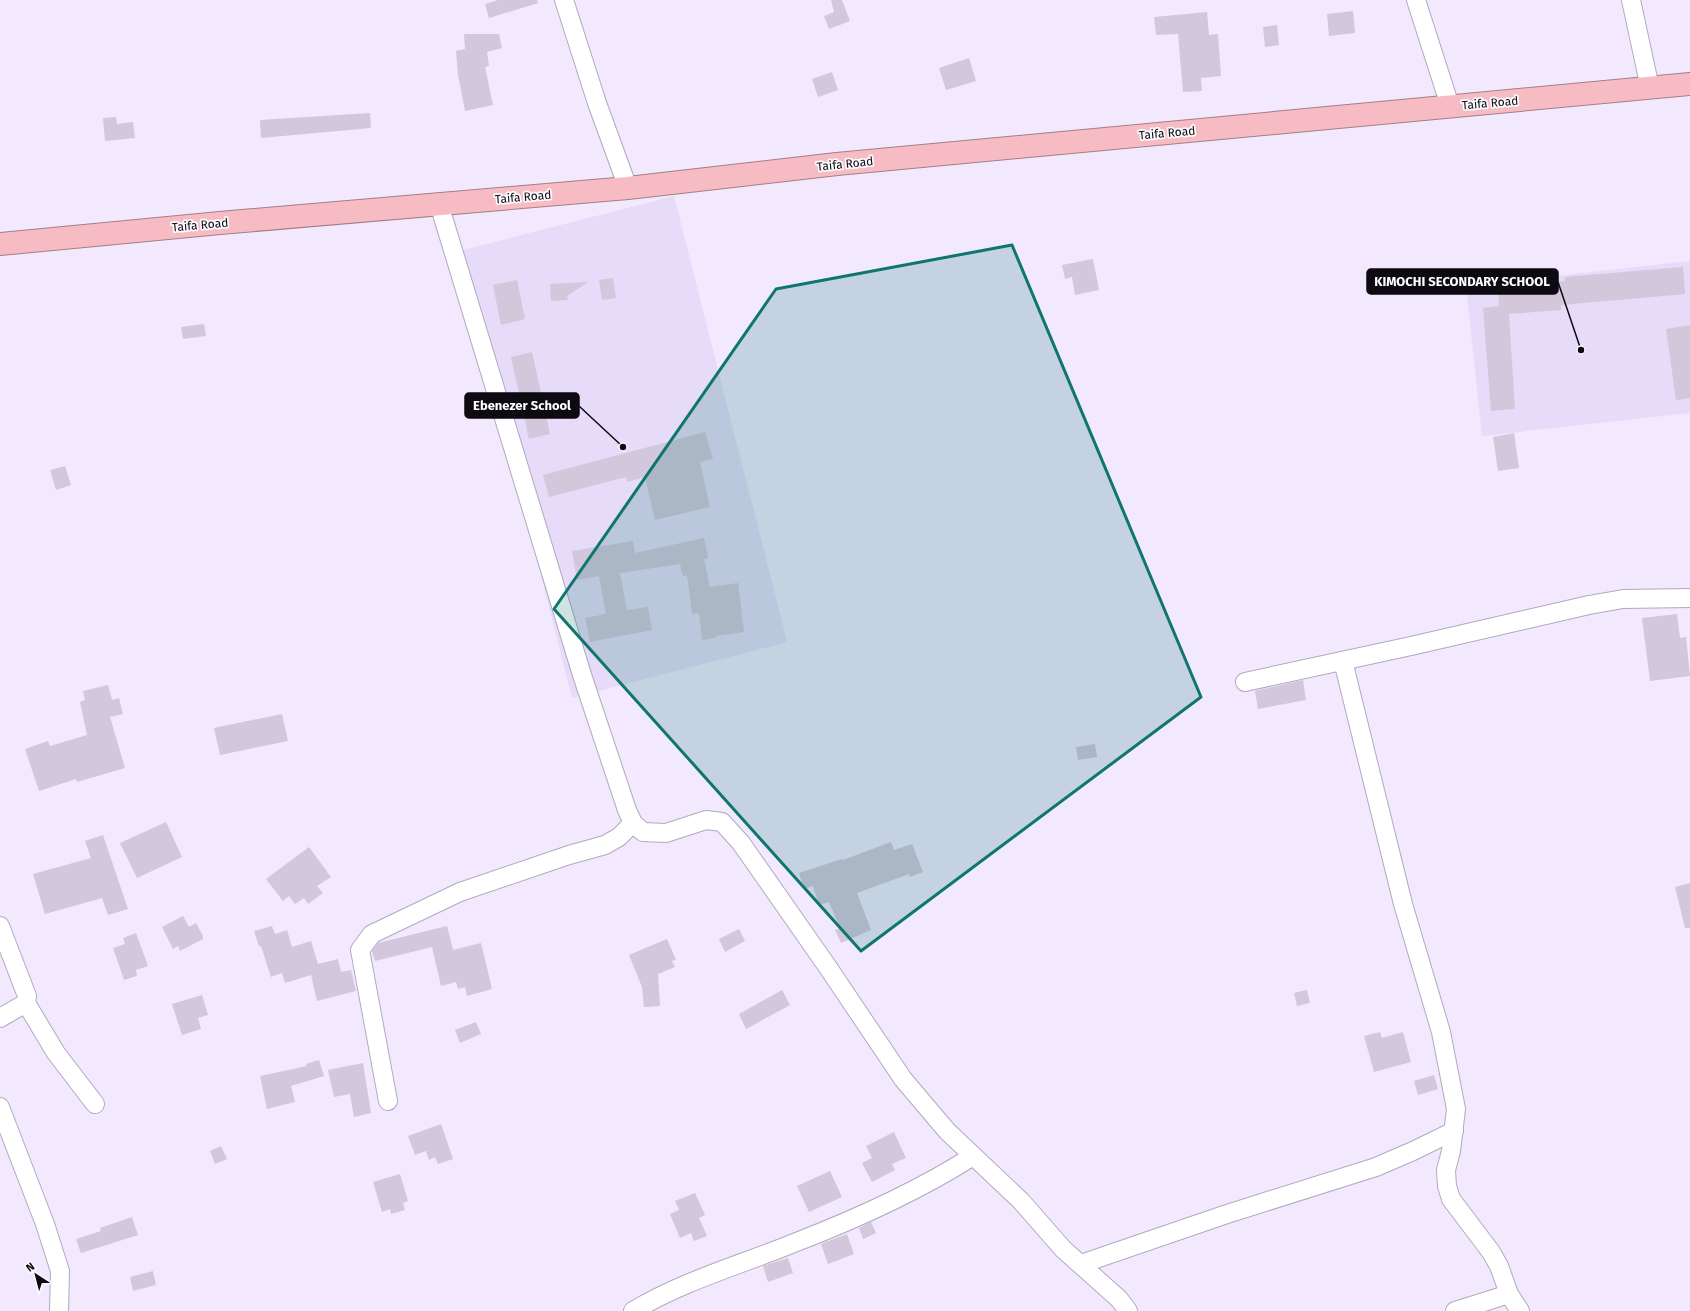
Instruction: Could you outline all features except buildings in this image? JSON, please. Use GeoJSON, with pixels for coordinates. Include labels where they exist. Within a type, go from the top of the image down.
{"type":"FeatureCollection","features":[{"type":"Feature","properties":{"kind":"highway","name":"Taifa Road"},"geometry":{"type":"LineString","coordinates":[[0,244],[628,188],[853,163],[1450,106],[1650,88],[1689,88]]}},
{"type":"Feature","properties":{"kind":"street"},"geometry":{"type":"LineString","coordinates":[[564,0],[597,103],[628,188]]}},
{"type":"Feature","properties":{"kind":"street"},"geometry":{"type":"LineString","coordinates":[[1416,0],[1450,106]]}},
{"type":"Feature","properties":{"kind":"street"},"geometry":{"type":"LineString","coordinates":[[1631,0],[1650,88]]}},
{"type":"Feature","properties":{"kind":"street"},"geometry":{"type":"LineString","coordinates":[[439,204],[582,674],[627,810],[633,823],[643,832],[666,833],[706,820],[722,822],[745,849],[827,966],[903,1080],[947,1131],[1022,1201],[1059,1244],[1119,1299],[1128,1311]]}},
{"type":"Feature","properties":{"kind":"street"},"geometry":{"type":"LineString","coordinates":[[1245,682],[1589,605],[1623,600],[1690,598]]}},
{"type":"Feature","properties":{"kind":"street"},"geometry":{"type":"LineString","coordinates":[[1343,661],[1403,904],[1441,1032],[1456,1109],[1454,1130],[1446,1170],[1447,1186],[1451,1199],[1491,1252],[1499,1266],[1509,1294],[1520,1311]]}},
{"type":"Feature","properties":{"kind":"street"},"geometry":{"type":"LineString","coordinates":[[388,1101],[360,950],[372,934],[460,892],[569,855],[605,845],[619,837],[633,823]]}},
{"type":"Feature","properties":{"kind":"street"},"geometry":{"type":"LineString","coordinates":[[0,926],[23,983],[27,996],[26,1002],[56,1053],[96,1104]]}},
{"type":"Feature","properties":{"kind":"street"},"geometry":{"type":"LineString","coordinates":[[0,1018],[26,1002]]}},
{"type":"Feature","properties":{"kind":"street"},"geometry":{"type":"LineString","coordinates":[[0,1107],[60,1271],[59,1311]]}},
{"type":"Feature","properties":{"kind":"street"},"geometry":{"type":"LineString","coordinates":[[1081,1264],[1226,1214],[1376,1167],[1413,1151],[1454,1130]]}},
{"type":"Feature","properties":{"kind":"street"},"geometry":{"type":"LineString","coordinates":[[633,1311],[659,1296],[883,1206],[938,1178],[973,1156]]}},
{"type":"Feature","properties":{"kind":"street"},"geometry":{"type":"LineString","coordinates":[[1455,1311],[1509,1294]]}},
{"type":"Feature","properties":{"kind":"highlighted area"},"geometry":{"type":"Polygon","coordinates":[[[1012,245],[1201,697],[861,951],[554,609],[776,289],[1012,245]]]}},
{"type":"Feature","properties":{"kind":"shaded area"},"geometry":{"type":"Polygon","coordinates":[[[674,196],[787,642],[572,698],[459,251],[674,196]]]}},
{"type":"Feature","properties":{"kind":"shaded area"},"geometry":{"type":"Polygon","coordinates":[[[1690,261],[1690,413],[1482,436],[1466,286],[1690,261]]]}},
{"type":"Feature","properties":{"kind":"place","name":"KIMOCHI SECONDARY SCHOOL"},"geometry":{"type":"Point","coordinates":[1581,350]}},
{"type":"Feature","properties":{"kind":"place","name":"Ebenezer School"},"geometry":{"type":"Point","coordinates":[623,447]}}]}
